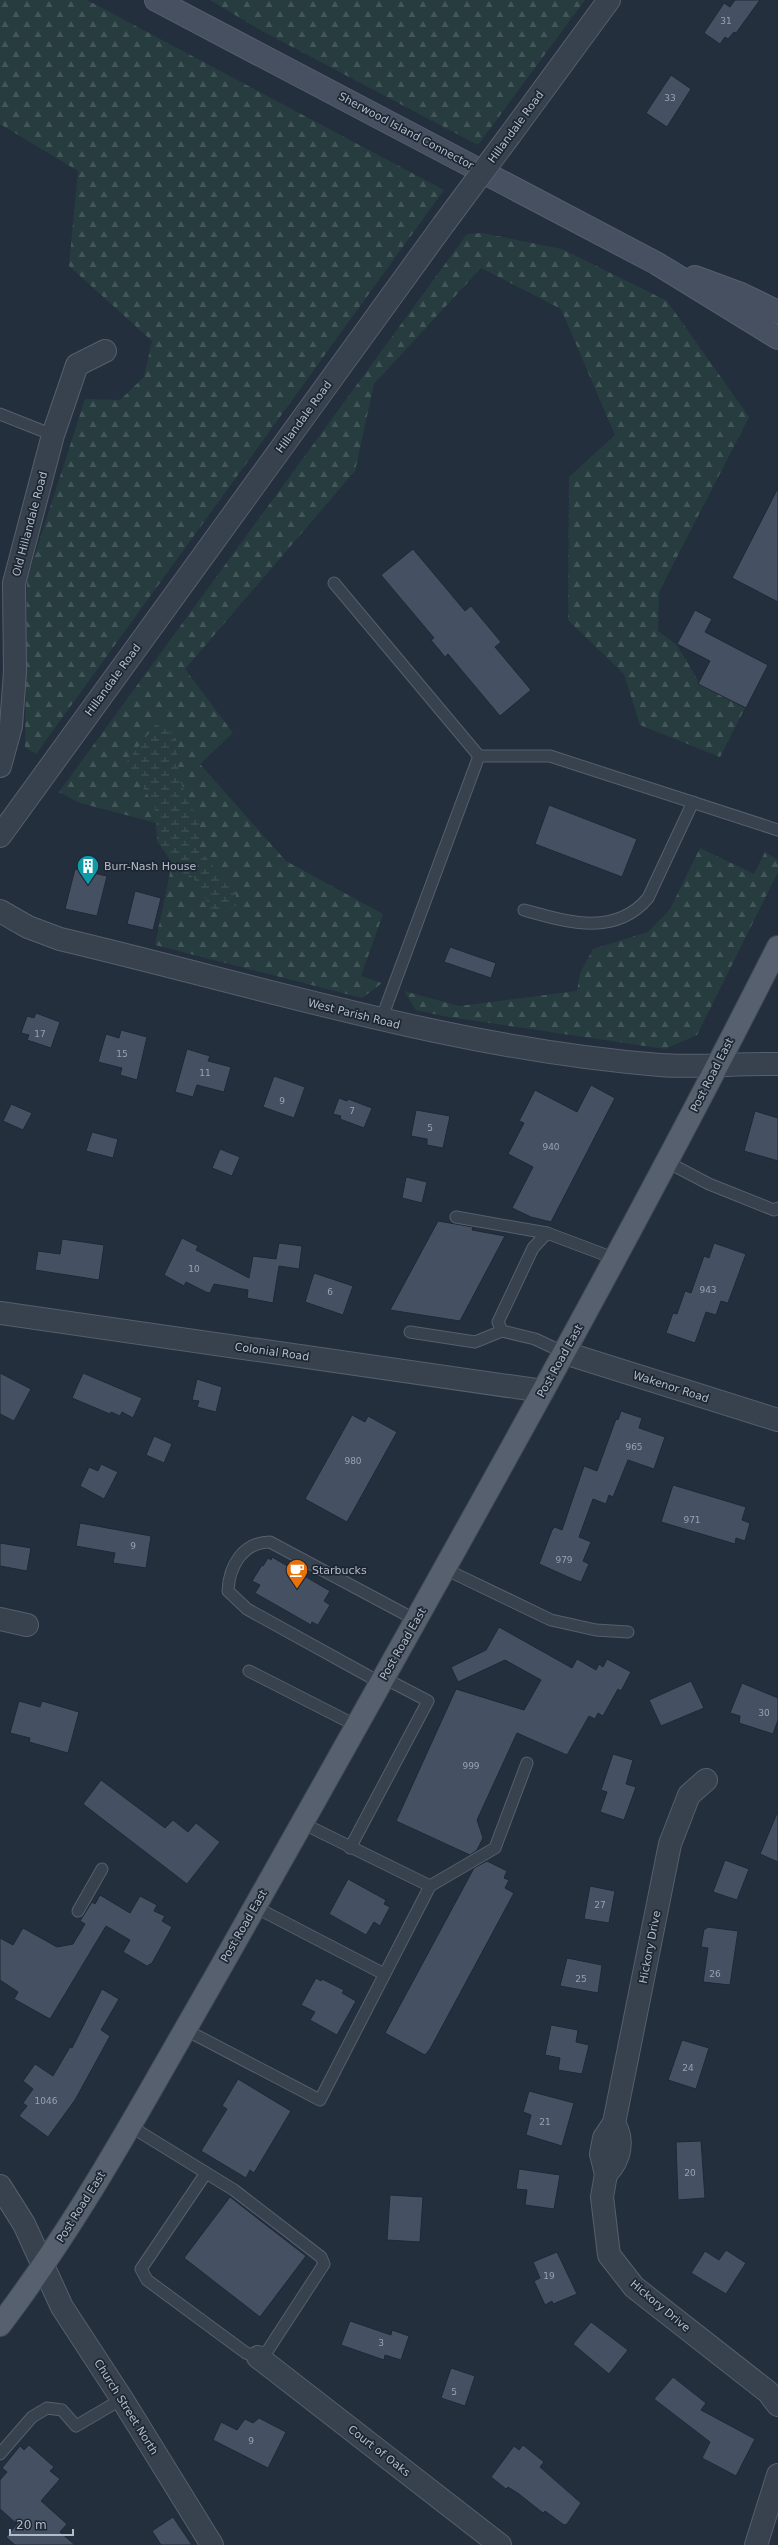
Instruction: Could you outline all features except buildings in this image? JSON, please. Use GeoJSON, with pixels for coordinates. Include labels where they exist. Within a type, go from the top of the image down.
{"type":"FeatureCollection","features":[{"type":"Feature","properties":{"kind":"main road","name":"Sherwood Island Connector"},"geometry":{"type":"LineString","coordinates":[[156,0],[656,263],[778,338]]}},
{"type":"Feature","properties":{"kind":"main road","name":"Sherwood Island Connector"},"geometry":{"type":"LineString","coordinates":[[656,263],[741,294],[778,312]]}},
{"type":"Feature","properties":{"kind":"main road","name":"Post Road East"},"geometry":{"type":"LineString","coordinates":[[0,2325],[42,2268],[130,2126],[186,2030],[445,1569],[616,1260],[719,1064],[778,947]]}},
{"type":"Feature","properties":{"kind":"street","name":"Hillandale Road"},"geometry":{"type":"LineString","coordinates":[[0,836],[609,0]]}},
{"type":"Feature","properties":{"kind":"street","name":"Old Hillandale Road"},"geometry":{"type":"LineString","coordinates":[[0,766],[12,726],[15,672],[14,583],[53,435],[77,365],[105,351]]}},
{"type":"Feature","properties":{"kind":"street","name":"West Parish Road"},"geometry":{"type":"LineString","coordinates":[[0,911],[28,927],[60,940],[420,1030],[546,1052],[663,1065],[778,1064]]}},
{"type":"Feature","properties":{"kind":"street","name":"Colonial Road"},"geometry":{"type":"LineString","coordinates":[[0,1313],[543,1392]]}},
{"type":"Feature","properties":{"kind":"street","name":"Wakenor Road"},"geometry":{"type":"LineString","coordinates":[[565,1353],[778,1420]]}},
{"type":"Feature","properties":{"kind":"street"},"geometry":{"type":"LineString","coordinates":[[0,1619],[27,1625]]}},
{"type":"Feature","properties":{"kind":"street","name":"Hickory Drive"},"geometry":{"type":"LineString","coordinates":[[706,1780],[689,1795],[670,1844],[614,2123],[604,2138],[601,2154],[606,2174],[602,2197],[609,2255],[634,2287],[768,2392],[778,2405]]}},
{"type":"Feature","properties":{"kind":"street","name":"Church Street North"},"geometry":{"type":"LineString","coordinates":[[0,2186],[24,2224],[42,2268],[62,2307],[122,2399],[212,2545]]}},
{"type":"Feature","properties":{"kind":"street","name":"Court of Oaks"},"geometry":{"type":"LineString","coordinates":[[258,2357],[500,2545]]}},
{"type":"Feature","properties":{"kind":"street"},"geometry":{"type":"LineString","coordinates":[[756,2545],[778,2475]]}},
{"type":"Feature","properties":{"kind":"lane"},"geometry":{"type":"LineString","coordinates":[[0,414],[53,435]]}},
{"type":"Feature","properties":{"kind":"lane"},"geometry":{"type":"LineString","coordinates":[[334,583],[479,756]]}},
{"type":"Feature","properties":{"kind":"lane"},"geometry":{"type":"LineString","coordinates":[[479,756],[550,756],[778,830]]}},
{"type":"Feature","properties":{"kind":"lane"},"geometry":{"type":"LineString","coordinates":[[381,1020],[479,756]]}},
{"type":"Feature","properties":{"kind":"lane"},"geometry":{"type":"LineString","coordinates":[[524,910],[566,922],[594,923],[620,919],[638,910],[648,898],[693,802]]}},
{"type":"Feature","properties":{"kind":"lane"},"geometry":{"type":"LineString","coordinates":[[667,1162],[709,1184],[774,1210],[778,1208]]}},
{"type":"Feature","properties":{"kind":"lane"},"geometry":{"type":"LineString","coordinates":[[456,1217],[547,1233],[616,1260]]}},
{"type":"Feature","properties":{"kind":"lane"},"geometry":{"type":"LineString","coordinates":[[502,1331],[498,1322],[533,1248],[547,1233]]}},
{"type":"Feature","properties":{"kind":"lane"},"geometry":{"type":"LineString","coordinates":[[410,1332],[475,1342],[502,1331],[535,1339],[565,1353]]}},
{"type":"Feature","properties":{"kind":"lane"},"geometry":{"type":"LineString","coordinates":[[350,1848],[428,1701],[382,1680],[247,1609],[230,1595],[228,1591],[228,1584],[241,1555],[249,1546],[257,1542],[270,1542],[416,1620]]}},
{"type":"Feature","properties":{"kind":"lane"},"geometry":{"type":"LineString","coordinates":[[445,1569],[551,1620],[596,1630],[628,1632]]}},
{"type":"Feature","properties":{"kind":"lane"},"geometry":{"type":"LineString","coordinates":[[249,1671],[357,1726]]}},
{"type":"Feature","properties":{"kind":"lane"},"geometry":{"type":"LineString","coordinates":[[186,2030],[320,2100],[430,1886],[495,1848],[527,1763]]}},
{"type":"Feature","properties":{"kind":"lane"},"geometry":{"type":"LineString","coordinates":[[302,1823],[350,1848],[430,1886]]}},
{"type":"Feature","properties":{"kind":"lane"},"geometry":{"type":"LineString","coordinates":[[78,1911],[102,1869]]}},
{"type":"Feature","properties":{"kind":"lane"},"geometry":{"type":"LineString","coordinates":[[255,1907],[384,1974]]}},
{"type":"Feature","properties":{"kind":"lane"},"geometry":{"type":"LineString","coordinates":[[130,2126],[234,2190],[321,2257],[324,2264],[268,2350],[258,2357],[246,2353],[147,2280],[141,2269],[206,2173]]}},
{"type":"Feature","properties":{"kind":"lane"},"geometry":{"type":"LineString","coordinates":[[0,2454],[32,2417],[47,2408],[62,2410],[76,2426],[122,2399]]}},
{"type":"Feature","properties":{"kind":"green space"},"geometry":{"type":"Polygon","coordinates":[[[0,0],[87,0],[444,190],[36,754],[25,747],[27,579],[85,399],[120,400],[144,377],[152,341],[69,266],[78,171],[0,124],[0,0]]]}},
{"type":"Feature","properties":{"kind":"green space"},"geometry":{"type":"Polygon","coordinates":[[[210,0],[585,0],[478,145],[262,31],[210,0]]]}},
{"type":"Feature","properties":{"kind":"green space"},"geometry":{"type":"Polygon","coordinates":[[[482,233],[562,249],[667,301],[749,417],[659,592],[658,631],[677,645],[700,684],[745,708],[720,757],[640,725],[624,674],[568,620],[569,477],[615,435],[561,309],[481,268],[374,384],[355,471],[185,669],[233,733],[200,764],[286,861],[383,914],[361,976],[382,983],[362,998],[155,945],[179,829],[80,803],[59,792],[467,234],[482,233]]]}},
{"type":"Feature","properties":{"kind":"green space"},"geometry":{"type":"Polygon","coordinates":[[[159,720],[176,739],[179,778],[201,829],[197,847],[236,893],[236,906],[224,911],[213,912],[193,877],[177,870],[157,841],[155,807],[139,781],[122,768],[159,720]]]}},
{"type":"Feature","properties":{"kind":"green space"},"geometry":{"type":"Polygon","coordinates":[[[700,848],[754,874],[765,852],[778,860],[778,872],[697,1035],[665,1049],[443,1016],[416,1010],[404,991],[459,1006],[577,991],[580,973],[593,949],[648,932],[670,909],[700,848]]]}},
{"type":"Feature","properties":{"kind":"place","name":"Burr-Nash House"},"geometry":{"type":"Point","coordinates":[88,886]}},
{"type":"Feature","properties":{"kind":"place","name":"Starbucks"},"geometry":{"type":"Point","coordinates":[297,1590]}}]}
